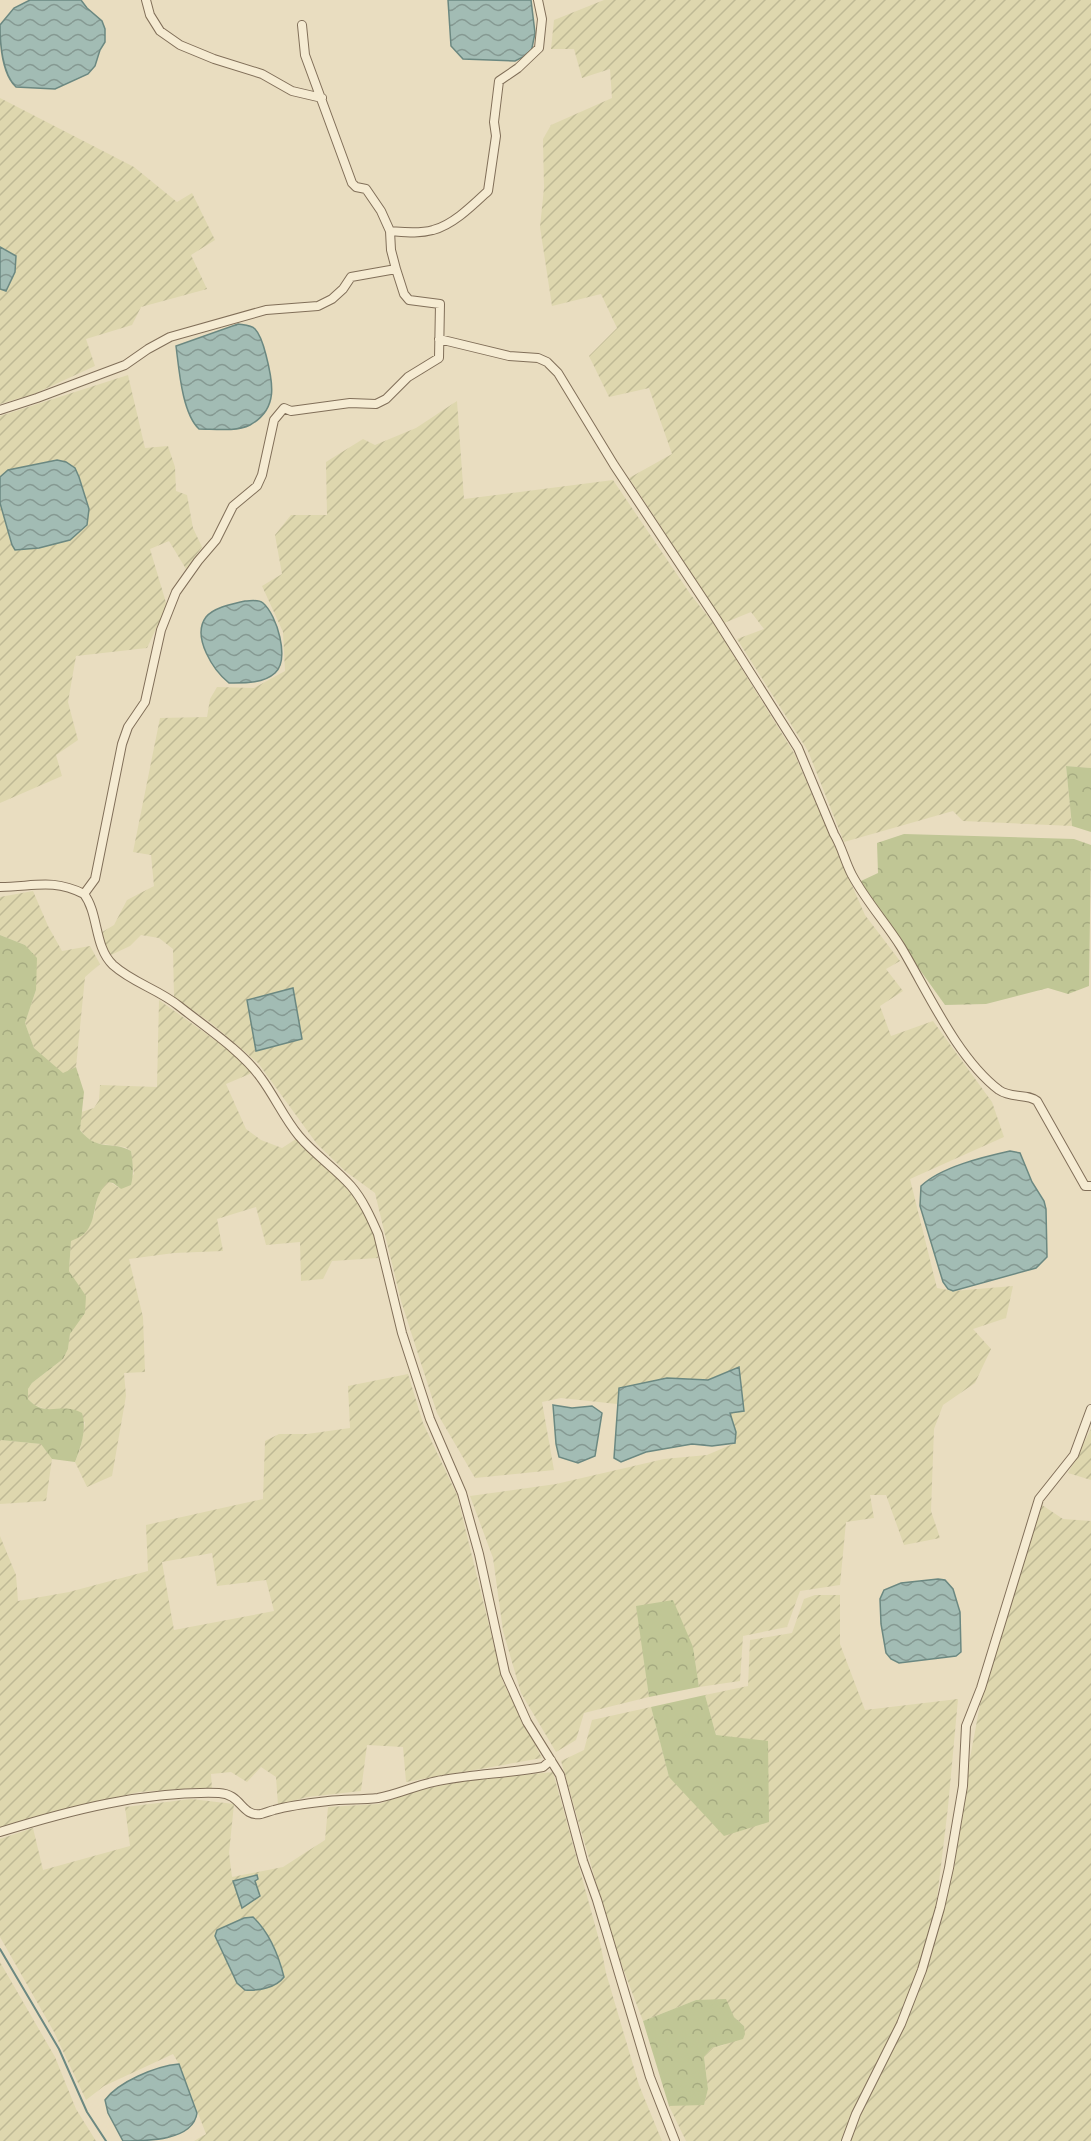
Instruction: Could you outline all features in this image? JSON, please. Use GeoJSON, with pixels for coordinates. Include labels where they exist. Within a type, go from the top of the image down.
{"type":"FeatureCollection","features":[{"type":"Feature","properties":{"kind":"street"},"geometry":{"type":"LineString","coordinates":[[146,0],[150,15],[160,31],[180,45],[214,59],[262,74],[292,91],[321,98]]}},
{"type":"Feature","properties":{"kind":"street"},"geometry":{"type":"LineString","coordinates":[[390,231],[417,233],[434,230],[447,224],[488,191],[496,136],[499,81],[518,68],[539,48],[542,19],[538,0]]}},
{"type":"Feature","properties":{"kind":"street"},"geometry":{"type":"LineString","coordinates":[[84,894],[95,879],[122,744],[128,728],[145,702],[161,630],[176,592],[216,540],[233,506],[257,486],[262,475],[274,420],[284,408],[291,411],[350,403],[376,404],[386,399],[408,377],[439,358],[440,304],[409,300],[404,294],[391,250],[390,231],[381,211],[366,189],[356,187],[352,183],[305,55],[302,25]]}},
{"type":"Feature","properties":{"kind":"street"},"geometry":{"type":"LineString","coordinates":[[0,410],[37,399],[125,365],[170,337],[266,310],[318,306],[332,299],[351,277],[396,269]]}},
{"type":"Feature","properties":{"kind":"street"},"geometry":{"type":"LineString","coordinates":[[439,339],[509,356],[538,358],[547,362],[558,373],[614,465],[798,748],[834,834],[841,844],[850,872],[899,945],[958,1045],[981,1074],[1001,1091],[1014,1097],[1033,1098],[1037,1101],[1085,1186],[1091,1186]]}},
{"type":"Feature","properties":{"kind":"street"},"geometry":{"type":"LineString","coordinates":[[0,887],[58,884],[84,894],[92,910],[98,936],[111,963],[138,983],[156,990],[176,1003],[246,1061],[261,1078],[279,1109],[300,1137],[352,1187],[372,1219],[378,1234],[402,1333],[430,1419],[462,1493],[479,1554],[505,1673],[523,1713],[560,1775],[583,1861],[597,1900],[650,2077],[675,2141]]}},
{"type":"Feature","properties":{"kind":"street"},"geometry":{"type":"LineString","coordinates":[[846,2141],[856,2114],[901,2024],[925,1960],[949,1868],[963,1786],[966,1725],[981,1688],[1040,1499],[1074,1455],[1091,1409]]}},
{"type":"Feature","properties":{"kind":"street"},"geometry":{"type":"LineString","coordinates":[[0,1832],[90,1807],[176,1795],[221,1793],[233,1796],[246,1811],[259,1814],[328,1801],[376,1798],[423,1783],[543,1767],[550,1760]]}},
{"type":"Feature","properties":{"kind":"shaded area"},"geometry":{"type":"Polygon","coordinates":[[[604,0],[1091,0],[1091,768],[1066,766],[1072,826],[963,821],[953,811],[844,842],[808,751],[737,639],[764,629],[751,612],[724,623],[629,478],[672,454],[649,388],[609,397],[589,356],[617,328],[601,294],[552,306],[540,227],[544,188],[543,139],[551,125],[612,98],[610,69],[582,78],[574,49],[551,49],[554,20],[604,0]]]}},
{"type":"Feature","properties":{"kind":"shaded area"},"geometry":{"type":"Polygon","coordinates":[[[0,98],[134,167],[177,202],[192,193],[215,240],[191,255],[207,289],[141,307],[132,325],[86,339],[95,366],[34,394],[0,404],[0,98]]]}},
{"type":"Feature","properties":{"kind":"shaded area"},"geometry":{"type":"Polygon","coordinates":[[[128,375],[145,448],[168,446],[175,467],[176,491],[187,495],[193,528],[202,547],[186,569],[169,541],[150,549],[167,606],[147,648],[76,656],[68,702],[78,740],[56,755],[62,776],[0,803],[0,416],[128,375]]]}},
{"type":"Feature","properties":{"kind":"shaded area"},"geometry":{"type":"Polygon","coordinates":[[[457,401],[464,499],[613,480],[691,595],[714,624],[794,753],[865,915],[900,961],[886,969],[903,991],[880,1006],[891,1036],[933,1021],[992,1102],[1004,1137],[910,1179],[937,1288],[954,1291],[1013,1286],[1006,1318],[973,1329],[991,1349],[975,1383],[943,1405],[934,1429],[931,1511],[940,1538],[904,1545],[886,1495],[870,1495],[874,1518],[846,1522],[840,1585],[800,1591],[787,1627],[743,1636],[740,1681],[699,1687],[693,1647],[637,1606],[649,1697],[584,1713],[576,1740],[556,1752],[521,1693],[503,1631],[493,1558],[470,1496],[556,1484],[664,1459],[707,1455],[735,1443],[736,1432],[729,1413],[744,1411],[739,1368],[708,1380],[667,1378],[619,1388],[617,1404],[561,1398],[542,1402],[554,1470],[475,1478],[437,1413],[401,1301],[375,1193],[345,1171],[317,1144],[258,1063],[211,1023],[174,997],[173,949],[159,938],[141,935],[130,946],[111,955],[99,934],[114,925],[127,900],[154,886],[151,855],[133,852],[160,718],[207,717],[210,699],[217,687],[254,688],[285,671],[283,632],[262,586],[282,574],[275,535],[291,515],[327,515],[326,462],[363,439],[375,445],[416,428],[457,401]]]}},
{"type":"Feature","properties":{"kind":"shaded area"},"geometry":{"type":"Polygon","coordinates":[[[33,891],[62,951],[90,946],[100,964],[85,977],[76,1067],[63,1074],[34,1048],[25,1023],[36,990],[25,945],[0,935],[0,897],[33,891]]]}},
{"type":"Feature","properties":{"kind":"shaded area"},"geometry":{"type":"Polygon","coordinates":[[[159,1000],[236,1055],[252,1073],[226,1084],[246,1129],[261,1140],[282,1148],[296,1139],[350,1189],[369,1219],[375,1236],[378,1258],[332,1261],[323,1279],[301,1281],[300,1242],[266,1245],[256,1207],[217,1219],[223,1251],[174,1253],[129,1259],[143,1317],[145,1372],[124,1373],[126,1396],[112,1476],[87,1487],[75,1462],[80,1450],[85,1422],[34,1405],[28,1399],[28,1389],[32,1383],[63,1359],[68,1349],[70,1334],[76,1324],[76,1282],[69,1271],[71,1240],[84,1234],[94,1215],[99,1190],[108,1181],[121,1189],[134,1174],[131,1151],[125,1147],[95,1143],[85,1136],[80,1129],[81,1112],[94,1108],[99,1100],[100,1085],[157,1087],[159,1000]]]}},
{"type":"Feature","properties":{"kind":"shaded area"},"geometry":{"type":"Polygon","coordinates":[[[408,1374],[423,1423],[457,1495],[503,1682],[542,1758],[406,1782],[403,1747],[367,1745],[361,1791],[307,1797],[278,1805],[276,1777],[261,1767],[247,1782],[231,1772],[211,1774],[212,1789],[139,1792],[39,1816],[0,1828],[0,1536],[16,1575],[18,1601],[69,1592],[148,1571],[146,1525],[263,1499],[265,1441],[279,1434],[307,1434],[350,1428],[348,1386],[408,1374]],[[212,1553],[162,1562],[174,1630],[274,1611],[266,1580],[217,1586],[212,1553]]]}},
{"type":"Feature","properties":{"kind":"shaded area"},"geometry":{"type":"Polygon","coordinates":[[[1091,1429],[1091,1480],[1068,1473],[1091,1429]]]}},
{"type":"Feature","properties":{"kind":"shaded area"},"geometry":{"type":"Polygon","coordinates":[[[0,1440],[42,1444],[52,1459],[46,1501],[0,1504],[0,1440]]]}},
{"type":"Feature","properties":{"kind":"shaded area"},"geometry":{"type":"Polygon","coordinates":[[[1042,1505],[1063,1519],[1091,1521],[1091,2141],[850,2141],[933,1944],[954,1868],[967,1774],[982,1694],[1042,1505]]]}},
{"type":"Feature","properties":{"kind":"shaded area"},"geometry":{"type":"Polygon","coordinates":[[[815,1595],[840,1595],[840,1644],[865,1710],[958,1699],[936,1907],[918,1968],[897,2024],[841,2141],[686,2141],[669,2106],[704,2104],[708,2089],[704,2057],[712,2048],[724,2045],[744,2026],[734,2017],[696,2000],[643,2021],[614,1945],[561,1761],[584,1750],[592,1720],[651,1707],[669,1777],[716,1735],[705,1695],[748,1686],[750,1640],[792,1633],[804,1599],[815,1595]]]}},
{"type":"Feature","properties":{"kind":"shaded area"},"geometry":{"type":"Polygon","coordinates":[[[553,1772],[606,1973],[639,2085],[662,2141],[194,2141],[206,2134],[173,2054],[104,2086],[86,2100],[54,2032],[0,1937],[0,1839],[33,1828],[43,1870],[130,1846],[125,1807],[191,1799],[234,1804],[229,1853],[232,1877],[283,1867],[325,1840],[328,1807],[379,1804],[415,1791],[467,1780],[553,1772]]]}},
{"type":"Feature","properties":{"kind":"shaded area"},"geometry":{"type":"Polygon","coordinates":[[[0,1962],[55,2057],[76,2109],[96,2141],[0,2141],[0,1962]]]}},
{"type":"Feature","properties":{"kind":"green space"},"geometry":{"type":"Polygon","coordinates":[[[1066,766],[1091,768],[1091,832],[1072,826],[1066,766]]]}},
{"type":"Feature","properties":{"kind":"green space"},"geometry":{"type":"Polygon","coordinates":[[[904,834],[1074,839],[1091,845],[1089,986],[1068,994],[1048,988],[986,1004],[945,1005],[880,914],[861,881],[878,873],[877,843],[904,834]]]}},
{"type":"Feature","properties":{"kind":"green space"},"geometry":{"type":"Polygon","coordinates":[[[0,935],[25,945],[37,958],[36,990],[25,1023],[34,1048],[63,1073],[76,1067],[84,1092],[80,1130],[99,1144],[124,1148],[131,1151],[132,1155],[131,1185],[121,1189],[108,1182],[102,1188],[96,1202],[89,1228],[83,1235],[71,1241],[69,1271],[86,1296],[85,1313],[70,1334],[68,1349],[63,1359],[32,1383],[28,1389],[28,1399],[41,1408],[67,1409],[82,1413],[84,1431],[75,1462],[52,1459],[41,1444],[0,1440],[0,935]]]}},
{"type":"Feature","properties":{"kind":"green space"},"geometry":{"type":"Polygon","coordinates":[[[673,1600],[693,1647],[699,1687],[649,1697],[636,1606],[673,1600]]]}},
{"type":"Feature","properties":{"kind":"green space"},"geometry":{"type":"Polygon","coordinates":[[[705,1695],[716,1735],[768,1741],[769,1822],[724,1836],[669,1777],[651,1707],[705,1695]]]}},
{"type":"Feature","properties":{"kind":"green space"},"geometry":{"type":"Polygon","coordinates":[[[726,1999],[734,2017],[744,2026],[743,2039],[712,2048],[704,2057],[708,2089],[704,2105],[669,2106],[643,2021],[696,2000],[726,1999]]]}},
{"type":"Feature","properties":{"kind":"water"},"geometry":{"type":"Polygon","coordinates":[[[30,0],[81,0],[102,21],[105,29],[105,42],[95,66],[88,74],[55,89],[16,87],[11,81],[3,58],[0,25],[14,8],[30,0]]]}},
{"type":"Feature","properties":{"kind":"water"},"geometry":{"type":"Polygon","coordinates":[[[448,0],[531,0],[535,33],[531,53],[515,61],[463,59],[451,46],[448,0]]]}},
{"type":"Feature","properties":{"kind":"water"},"geometry":{"type":"Polygon","coordinates":[[[0,247],[16,256],[15,272],[6,291],[0,289],[0,247]]]}},
{"type":"Feature","properties":{"kind":"water"},"geometry":{"type":"Polygon","coordinates":[[[238,324],[253,328],[262,341],[271,375],[270,403],[259,419],[250,425],[238,429],[199,429],[193,422],[185,402],[176,346],[238,324]]]}},
{"type":"Feature","properties":{"kind":"water"},"geometry":{"type":"Polygon","coordinates":[[[57,460],[66,462],[75,468],[89,509],[87,525],[70,540],[39,548],[15,550],[0,503],[0,477],[8,470],[57,460]]]}},
{"type":"Feature","properties":{"kind":"water"},"geometry":{"type":"Polygon","coordinates":[[[245,601],[259,601],[268,609],[280,637],[281,658],[275,673],[270,677],[253,682],[229,683],[206,653],[201,634],[202,625],[206,617],[214,611],[245,601]]]}},
{"type":"Feature","properties":{"kind":"water"},"geometry":{"type":"Polygon","coordinates":[[[293,988],[302,1039],[256,1051],[247,1000],[293,988]]]}},
{"type":"Feature","properties":{"kind":"water"},"geometry":{"type":"Polygon","coordinates":[[[1010,1151],[1020,1153],[1032,1182],[1044,1201],[1047,1257],[1036,1268],[953,1291],[948,1289],[943,1282],[920,1206],[921,1186],[929,1179],[951,1168],[1010,1151]]]}},
{"type":"Feature","properties":{"kind":"water"},"geometry":{"type":"Polygon","coordinates":[[[739,1367],[744,1411],[730,1413],[736,1432],[735,1443],[712,1446],[692,1444],[646,1452],[621,1462],[614,1458],[619,1388],[667,1378],[708,1380],[739,1367]]]}},
{"type":"Feature","properties":{"kind":"water"},"geometry":{"type":"Polygon","coordinates":[[[553,1405],[572,1408],[592,1406],[602,1413],[595,1456],[578,1463],[559,1457],[553,1405]]]}},
{"type":"Feature","properties":{"kind":"water"},"geometry":{"type":"Polygon","coordinates":[[[945,1580],[953,1589],[960,1612],[961,1652],[956,1656],[899,1663],[891,1659],[886,1653],[881,1624],[880,1599],[884,1590],[901,1583],[945,1580]]]}},
{"type":"Feature","properties":{"kind":"water"},"geometry":{"type":"Polygon","coordinates":[[[257,1875],[258,1879],[255,1881],[260,1896],[242,1908],[233,1881],[257,1875]]]}},
{"type":"Feature","properties":{"kind":"water"},"geometry":{"type":"Polygon","coordinates":[[[253,1917],[273,1945],[284,1977],[281,1981],[266,1988],[245,1990],[237,1983],[215,1936],[217,1930],[244,1918],[253,1917]]]}},
{"type":"Feature","properties":{"kind":"water"},"geometry":{"type":"Polygon","coordinates":[[[179,2064],[197,2113],[194,2122],[187,2129],[168,2138],[123,2141],[108,2113],[105,2100],[119,2087],[138,2076],[179,2064]]]}},
{"type":"Feature","properties":{"kind":"waterway"},"geometry":{"type":"LineString","coordinates":[[0,1949],[59,2049],[87,2112],[106,2141]]}}]}
